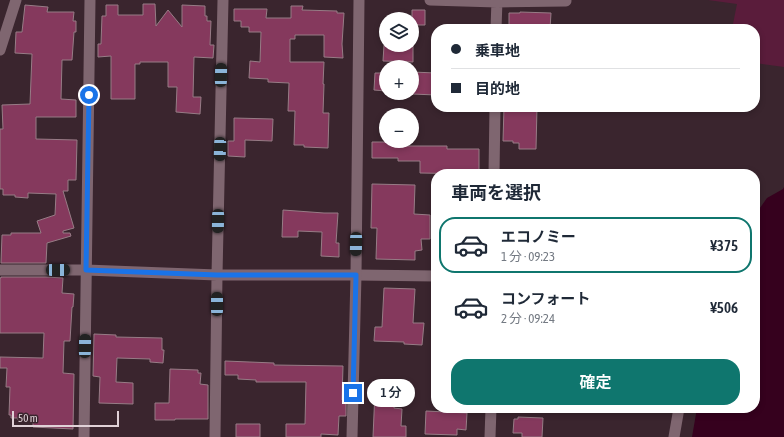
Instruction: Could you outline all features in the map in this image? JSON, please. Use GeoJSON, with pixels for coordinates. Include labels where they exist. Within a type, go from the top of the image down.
{"type":"FeatureCollection","features":[{"type":"Feature","properties":{"kind":"street"},"geometry":{"type":"LineString","coordinates":[[0,50],[16,0]]}},
{"type":"Feature","properties":{"kind":"street"},"geometry":{"type":"LineString","coordinates":[[84,437],[90,0]]}},
{"type":"Feature","properties":{"kind":"street"},"geometry":{"type":"LineString","coordinates":[[215,437],[223,0]]}},
{"type":"Feature","properties":{"kind":"street"},"geometry":{"type":"LineString","coordinates":[[352,437],[356,275],[359,0]]}},
{"type":"Feature","properties":{"kind":"street"},"geometry":{"type":"LineString","coordinates":[[430,0],[566,1]]}},
{"type":"Feature","properties":{"kind":"street"},"geometry":{"type":"LineString","coordinates":[[496,24],[497,1]]}},
{"type":"Feature","properties":{"kind":"street"},"geometry":{"type":"LineString","coordinates":[[494,169],[495,112]]}},
{"type":"Feature","properties":{"kind":"street"},"geometry":{"type":"LineString","coordinates":[[0,270],[86,270],[217,275],[431,276]]}},
{"type":"Feature","properties":{"kind":"street"},"geometry":{"type":"LineString","coordinates":[[490,437],[491,413]]}},
{"type":"Feature","properties":{"kind":"street"},"geometry":{"type":"LineString","coordinates":[[674,437],[678,413]]}},
{"type":"Feature","properties":{"kind":"shaded area"},"geometry":{"type":"Polygon","coordinates":[[[708,0],[784,0],[784,67],[760,64],[760,24],[733,24],[737,4],[708,0]]]}},
{"type":"Feature","properties":{"kind":"shaded area"},"geometry":{"type":"Polygon","coordinates":[[[784,187],[784,437],[692,437],[696,413],[760,413],[760,208],[767,198],[784,187]]]}},
{"type":"Feature","properties":{"kind":"building"},"geometry":{"type":"Polygon","coordinates":[[[143,4],[155,4],[156,26],[168,10],[182,27],[182,5],[205,6],[205,16],[207,16],[207,21],[211,21],[210,45],[214,45],[213,58],[194,57],[193,97],[201,97],[200,114],[176,112],[177,87],[168,87],[168,62],[140,62],[140,64],[135,64],[135,99],[111,99],[111,56],[98,57],[98,44],[101,44],[102,16],[106,16],[106,5],[118,5],[118,15],[143,15],[143,4]]]}},
{"type":"Feature","properties":{"kind":"building"},"geometry":{"type":"Polygon","coordinates":[[[25,5],[48,7],[47,12],[74,12],[73,21],[76,21],[72,60],[62,60],[61,99],[76,100],[76,117],[36,117],[36,139],[77,140],[76,180],[68,180],[68,191],[63,191],[74,228],[63,231],[63,233],[70,233],[71,236],[47,243],[46,263],[1,263],[2,235],[11,235],[11,233],[41,233],[37,221],[55,215],[56,194],[28,193],[28,198],[15,197],[15,195],[3,195],[3,189],[0,189],[0,129],[3,129],[2,105],[30,104],[32,54],[15,53],[16,32],[22,32],[25,5]]]}},
{"type":"Feature","properties":{"kind":"building"},"geometry":{"type":"Polygon","coordinates":[[[291,6],[303,6],[302,10],[337,11],[337,13],[344,13],[342,44],[343,58],[324,57],[324,35],[295,35],[295,39],[290,39],[290,62],[324,62],[323,113],[329,113],[328,148],[294,145],[295,111],[288,111],[289,83],[268,82],[268,79],[249,78],[250,61],[260,62],[261,32],[249,32],[249,27],[241,27],[241,21],[234,21],[234,9],[267,9],[266,18],[291,18],[291,6]]]}},
{"type":"Feature","properties":{"kind":"building"},"geometry":{"type":"Polygon","coordinates":[[[412,10],[425,10],[425,25],[419,25],[419,12],[412,12],[412,10]]]}},
{"type":"Feature","properties":{"kind":"building"},"geometry":{"type":"Polygon","coordinates":[[[509,13],[551,13],[550,24],[509,24],[509,13]]]}},
{"type":"Feature","properties":{"kind":"building"},"geometry":{"type":"Polygon","coordinates":[[[384,52],[413,52],[413,60],[383,60],[384,52]]]}},
{"type":"Feature","properties":{"kind":"building"},"geometry":{"type":"Polygon","coordinates":[[[419,72],[431,73],[431,95],[419,94],[419,72]]]}},
{"type":"Feature","properties":{"kind":"building"},"geometry":{"type":"Polygon","coordinates":[[[375,73],[379,73],[379,90],[374,90],[375,73]]]}},
{"type":"Feature","properties":{"kind":"building"},"geometry":{"type":"Polygon","coordinates":[[[504,112],[537,112],[536,149],[519,149],[519,143],[513,143],[513,141],[503,141],[504,112]]]}},
{"type":"Feature","properties":{"kind":"building"},"geometry":{"type":"Polygon","coordinates":[[[234,118],[273,119],[272,141],[245,140],[245,157],[228,156],[228,141],[234,141],[234,118]]]}},
{"type":"Feature","properties":{"kind":"building"},"geometry":{"type":"Polygon","coordinates":[[[372,142],[379,142],[379,148],[447,146],[447,149],[479,149],[479,169],[431,169],[431,173],[420,173],[420,161],[398,161],[398,158],[372,158],[372,142]]]}},
{"type":"Feature","properties":{"kind":"building"},"geometry":{"type":"Polygon","coordinates":[[[372,184],[415,185],[414,214],[430,215],[430,239],[421,239],[422,250],[415,251],[415,260],[376,259],[377,228],[371,228],[372,184]]]}},
{"type":"Feature","properties":{"kind":"building"},"geometry":{"type":"Polygon","coordinates":[[[283,210],[338,213],[336,243],[339,243],[339,257],[321,256],[322,232],[298,231],[298,237],[282,237],[283,210]]]}},
{"type":"Feature","properties":{"kind":"building"},"geometry":{"type":"Polygon","coordinates":[[[1,277],[63,278],[62,293],[74,294],[70,341],[64,341],[63,373],[74,374],[73,429],[33,427],[33,420],[18,420],[18,418],[11,418],[11,415],[9,415],[10,387],[6,387],[7,368],[0,368],[0,357],[43,358],[44,333],[0,333],[1,277]]]}},
{"type":"Feature","properties":{"kind":"building"},"geometry":{"type":"Polygon","coordinates":[[[384,288],[415,289],[413,323],[424,323],[422,345],[404,344],[404,342],[374,341],[375,327],[382,327],[384,288]]]}},
{"type":"Feature","properties":{"kind":"building"},"geometry":{"type":"Polygon","coordinates":[[[94,334],[116,335],[116,337],[162,338],[162,350],[164,350],[163,363],[150,362],[150,359],[117,358],[116,382],[133,383],[133,404],[99,403],[100,377],[93,376],[94,334]]]}},
{"type":"Feature","properties":{"kind":"building"},"geometry":{"type":"Polygon","coordinates":[[[225,361],[274,363],[274,365],[343,366],[342,400],[346,401],[346,416],[339,416],[338,435],[321,434],[321,437],[286,437],[286,424],[305,424],[306,382],[256,382],[256,380],[238,379],[238,375],[225,375],[225,361]]]}},
{"type":"Feature","properties":{"kind":"building"},"geometry":{"type":"Polygon","coordinates":[[[170,369],[198,370],[198,373],[201,373],[200,384],[208,385],[208,419],[155,420],[155,403],[169,403],[170,369]]]}},
{"type":"Feature","properties":{"kind":"building"},"geometry":{"type":"Polygon","coordinates":[[[377,381],[395,382],[394,408],[402,409],[401,426],[406,426],[406,437],[373,437],[375,391],[377,391],[377,381]]]}},
{"type":"Feature","properties":{"kind":"building"},"geometry":{"type":"Polygon","coordinates":[[[426,411],[431,411],[431,413],[467,413],[466,430],[457,429],[457,435],[425,434],[426,411]]]}},
{"type":"Feature","properties":{"kind":"building"},"geometry":{"type":"Polygon","coordinates":[[[518,417],[543,418],[542,437],[522,437],[522,433],[513,433],[514,419],[518,419],[518,417]]]}},
{"type":"Feature","properties":{"kind":"building"},"geometry":{"type":"Polygon","coordinates":[[[236,424],[260,424],[260,437],[236,437],[236,424]]]}},
{"type":"Feature","properties":{"kind":"route"},"geometry":{"type":"LineString","coordinates":[[89,95],[86,270],[217,275],[356,275],[353,393]]}}]}
